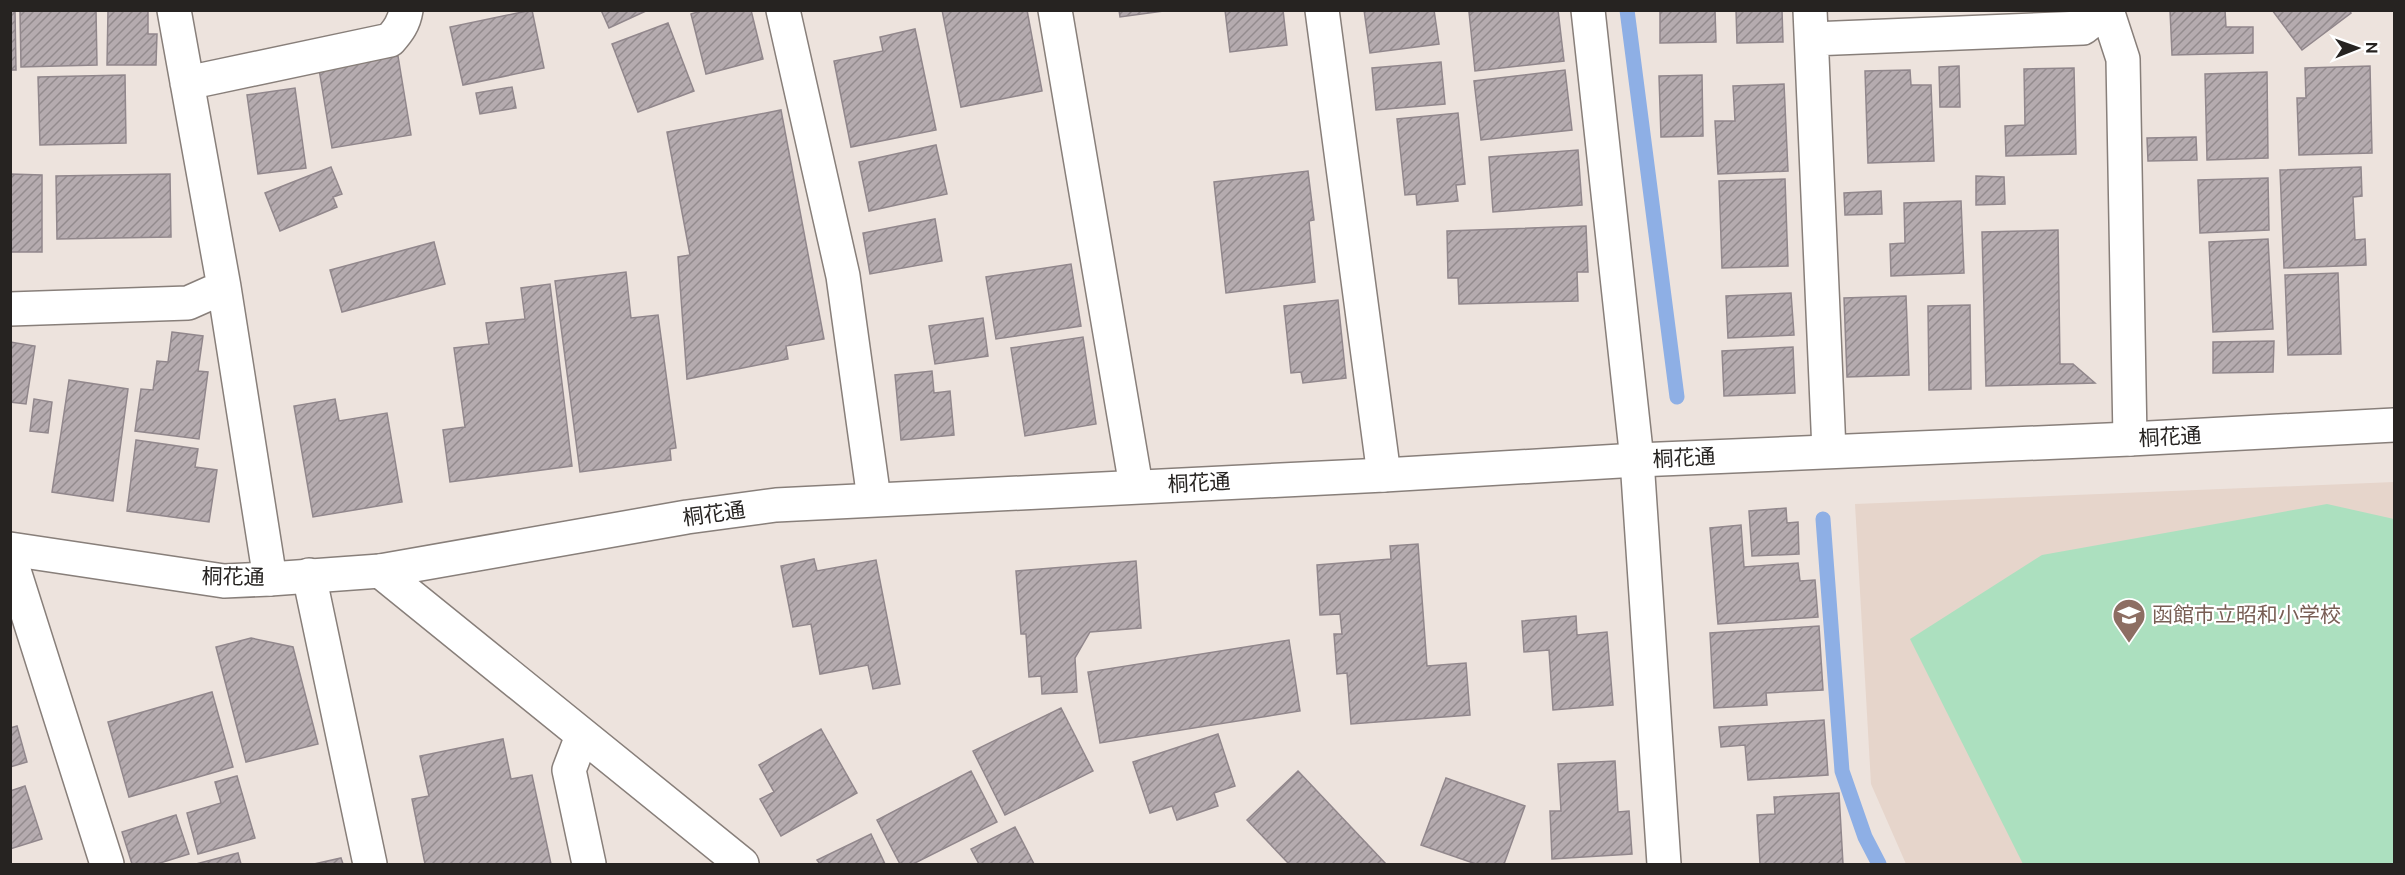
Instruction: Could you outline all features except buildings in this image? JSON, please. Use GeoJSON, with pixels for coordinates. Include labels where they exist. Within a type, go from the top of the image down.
{"type":"FeatureCollection","features":[{"type":"Feature","properties":{"kind":"street"},"geometry":{"type":"LineString","coordinates":[[174,10],[224,287],[270,579]]}},
{"type":"Feature","properties":{"kind":"street"},"geometry":{"type":"LineString","coordinates":[[187,83],[390,40],[405,20],[406,10]]}},
{"type":"Feature","properties":{"kind":"street"},"geometry":{"type":"LineString","coordinates":[[783,10],[843,276],[874,499]]}},
{"type":"Feature","properties":{"kind":"street"},"geometry":{"type":"LineString","coordinates":[[1055,10],[1136,486]]}},
{"type":"Feature","properties":{"kind":"street"},"geometry":{"type":"LineString","coordinates":[[1322,10],[1384,475]]}},
{"type":"Feature","properties":{"kind":"street"},"geometry":{"type":"LineString","coordinates":[[1588,10],[1637,460],[1664,864]]}},
{"type":"Feature","properties":{"kind":"street"},"geometry":{"type":"LineString","coordinates":[[1829,451],[1811,25],[2083,28],[2106,10],[2123,59],[2130,439]]}},
{"type":"Feature","properties":{"kind":"street"},"geometry":{"type":"LineString","coordinates":[[10,309],[188,303],[224,287]]}},
{"type":"Feature","properties":{"kind":"street","name":"桐花通"},"geometry":{"type":"LineString","coordinates":[[10,549],[224,580],[270,579],[380,571],[687,517],[776,505],[1637,460],[2394,425]]}},
{"type":"Feature","properties":{"kind":"street"},"geometry":{"type":"LineString","coordinates":[[10,558],[107,864]]}},
{"type":"Feature","properties":{"kind":"street"},"geometry":{"type":"LineString","coordinates":[[380,571],[742,864]]}},
{"type":"Feature","properties":{"kind":"street"},"geometry":{"type":"LineString","coordinates":[[309,575],[370,864]]}},
{"type":"Feature","properties":{"kind":"street"},"geometry":{"type":"LineString","coordinates":[[582,736],[569,770],[589,864]]}},
{"type":"Feature","properties":{"kind":"shaded area","name":"函館市立昭和小学校"},"geometry":{"type":"Polygon","coordinates":[[[2394,482],[2394,864],[1906,864],[1871,784],[1855,504],[2394,482]]]}},
{"type":"Feature","properties":{"kind":"green space","name":"函館市立昭和小学校"},"geometry":{"type":"Polygon","coordinates":[[[2327,504],[2394,519],[2394,864],[2023,864],[1910,639],[2042,555],[2327,504]]]}},
{"type":"Feature","properties":{"kind":"waterway"},"geometry":{"type":"LineString","coordinates":[[1627,10],[1677,397]]}},
{"type":"Feature","properties":{"kind":"waterway"},"geometry":{"type":"LineString","coordinates":[[1823,519],[1842,771],[1865,837],[1879,864]]}},
{"type":"Feature","properties":{"kind":"place","name":"函館市立昭和小学校"},"geometry":{"type":"Point","coordinates":[2129,644]}}]}
